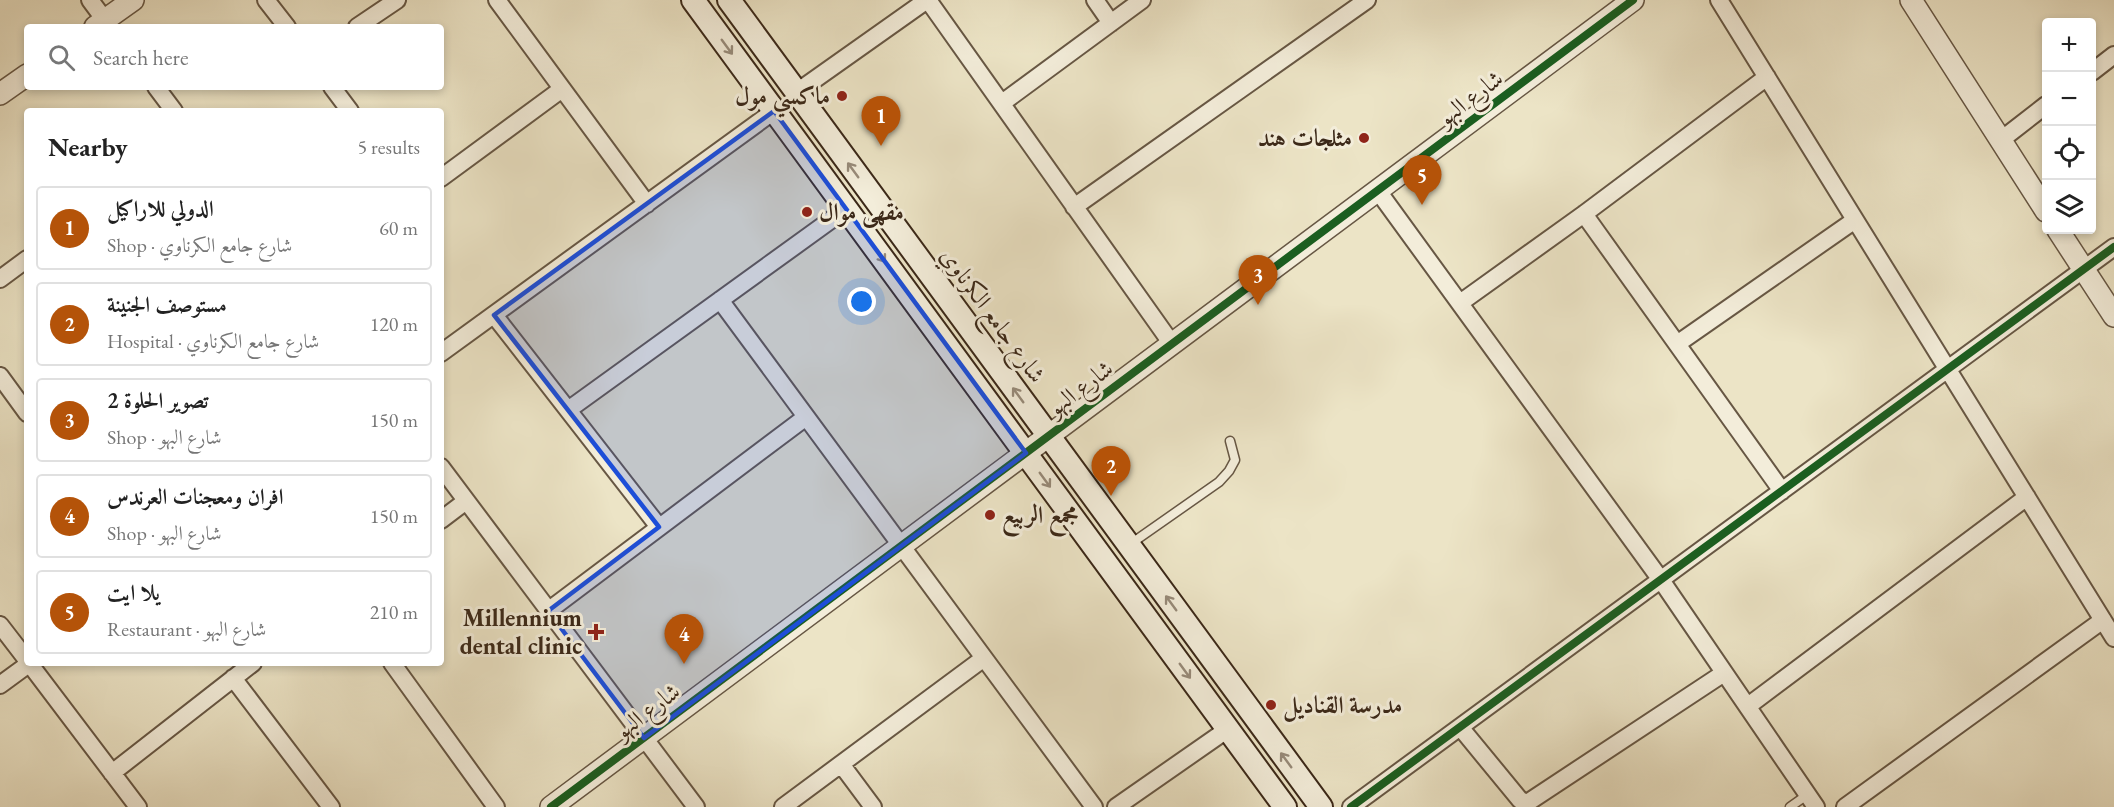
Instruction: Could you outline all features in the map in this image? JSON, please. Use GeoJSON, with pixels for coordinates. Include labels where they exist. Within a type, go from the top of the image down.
{"type":"FeatureCollection","features":[{"type":"Feature","properties":{"kind":"main road"},"geometry":{"type":"LineString","coordinates":[[693,0],[1285,807]]}},
{"type":"Feature","properties":{"kind":"main road","name":"شارع جامع الكرناوي"},"geometry":{"type":"LineString","coordinates":[[729,0],[1321,807]]}},
{"type":"Feature","properties":{"kind":"street"},"geometry":{"type":"LineString","coordinates":[[90,0],[103,24]]}},
{"type":"Feature","properties":{"kind":"street"},"geometry":{"type":"LineString","coordinates":[[105,24],[133,0]]}},
{"type":"Feature","properties":{"kind":"street"},"geometry":{"type":"LineString","coordinates":[[266,0],[285,24]]}},
{"type":"Feature","properties":{"kind":"street"},"geometry":{"type":"LineString","coordinates":[[361,24],[397,0]]}},
{"type":"Feature","properties":{"kind":"street"},"geometry":{"type":"LineString","coordinates":[[497,0],[647,204]]}},
{"type":"Feature","properties":{"kind":"street"},"geometry":{"type":"LineString","coordinates":[[796,92],[928,0],[1172,344]]}},
{"type":"Feature","properties":{"kind":"street"},"geometry":{"type":"LineString","coordinates":[[1095,0],[1111,23]]}},
{"type":"Feature","properties":{"kind":"street"},"geometry":{"type":"LineString","coordinates":[[1002,103],[1142,0]]}},
{"type":"Feature","properties":{"kind":"street"},"geometry":{"type":"LineString","coordinates":[[1074,207],[1367,0]]}},
{"type":"Feature","properties":{"kind":"street","name":"شارع البهو"},"geometry":{"type":"LineString","coordinates":[[551,807],[1633,0]]}},
{"type":"Feature","properties":{"kind":"street"},"geometry":{"type":"LineString","coordinates":[[1719,0],[2114,638]]}},
{"type":"Feature","properties":{"kind":"street"},"geometry":{"type":"LineString","coordinates":[[1911,0],[2042,205]]}},
{"type":"Feature","properties":{"kind":"street"},"geometry":{"type":"LineString","coordinates":[[2096,68],[2114,55]]}},
{"type":"Feature","properties":{"kind":"street"},"geometry":{"type":"LineString","coordinates":[[0,94],[24,77]]}},
{"type":"Feature","properties":{"kind":"street"},"geometry":{"type":"LineString","coordinates":[[1460,303],[1584,214],[1767,77]]}},
{"type":"Feature","properties":{"kind":"street"},"geometry":{"type":"LineString","coordinates":[[444,176],[562,89]]}},
{"type":"Feature","properties":{"kind":"street"},"geometry":{"type":"LineString","coordinates":[[158,90],[172,108]]}},
{"type":"Feature","properties":{"kind":"street"},"geometry":{"type":"LineString","coordinates":[[334,90],[348,108]]}},
{"type":"Feature","properties":{"kind":"street"},"geometry":{"type":"LineString","coordinates":[[2001,140],[2042,108]]}},
{"type":"Feature","properties":{"kind":"street"},"geometry":{"type":"LineString","coordinates":[[444,351],[774,111]]}},
{"type":"Feature","properties":{"kind":"street"},"geometry":{"type":"LineString","coordinates":[[1378,191],[1661,580],[1812,801]]}},
{"type":"Feature","properties":{"kind":"street"},"geometry":{"type":"LineString","coordinates":[[568,410],[846,209]]}},
{"type":"Feature","properties":{"kind":"street"},"geometry":{"type":"LineString","coordinates":[[1584,214],[1782,491]]}},
{"type":"Feature","properties":{"kind":"street"},"geometry":{"type":"LineString","coordinates":[[1677,344],[1855,219]]}},
{"type":"Feature","properties":{"kind":"street"},"geometry":{"type":"LineString","coordinates":[[2061,234],[2114,316]]}},
{"type":"Feature","properties":{"kind":"street"},"geometry":{"type":"LineString","coordinates":[[1351,807],[2114,247]]}},
{"type":"Feature","properties":{"kind":"street"},"geometry":{"type":"LineString","coordinates":[[0,279],[24,261]]}},
{"type":"Feature","properties":{"kind":"street"},"geometry":{"type":"LineString","coordinates":[[720,300],[1094,807]]}},
{"type":"Feature","properties":{"kind":"street"},"geometry":{"type":"LineString","coordinates":[[494,315],[659,528]]}},
{"type":"Feature","properties":{"kind":"street"},"geometry":{"type":"LineString","coordinates":[[0,376],[24,409]]}},
{"type":"Feature","properties":{"kind":"street"},"geometry":{"type":"LineString","coordinates":[[548,610],[806,417]]}},
{"type":"Feature","properties":{"kind":"street"},"geometry":{"type":"LineString","coordinates":[[444,471],[696,807]]}},
{"type":"Feature","properties":{"kind":"street"},"geometry":{"type":"LineString","coordinates":[[1748,706],[2027,497]]}},
{"type":"Feature","properties":{"kind":"street"},"geometry":{"type":"LineString","coordinates":[[444,518],[466,501]]}},
{"type":"Feature","properties":{"kind":"street"},"geometry":{"type":"LineString","coordinates":[[1845,807],[2103,620]]}},
{"type":"Feature","properties":{"kind":"street"},"geometry":{"type":"LineString","coordinates":[[0,625],[24,656]]}},
{"type":"Feature","properties":{"kind":"street"},"geometry":{"type":"LineString","coordinates":[[783,807],[984,658]]}},
{"type":"Feature","properties":{"kind":"street"},"geometry":{"type":"LineString","coordinates":[[0,685],[24,666]]}},
{"type":"Feature","properties":{"kind":"street"},"geometry":{"type":"LineString","coordinates":[[32,666],[138,807]]}},
{"type":"Feature","properties":{"kind":"street"},"geometry":{"type":"LineString","coordinates":[[112,773],[249,666]]}},
{"type":"Feature","properties":{"kind":"street"},"geometry":{"type":"LineString","coordinates":[[394,666],[496,807]]}},
{"type":"Feature","properties":{"kind":"street"},"geometry":{"type":"LineString","coordinates":[[1460,727],[1520,800],[1527,803],[1724,673]]}},
{"type":"Feature","properties":{"kind":"street"},"geometry":{"type":"LineString","coordinates":[[233,678],[331,807]]}},
{"type":"Feature","properties":{"kind":"street"},"geometry":{"type":"LineString","coordinates":[[1116,807],[1228,729]]}},
{"type":"Feature","properties":{"kind":"street"},"geometry":{"type":"LineString","coordinates":[[841,764],[873,807]]}},
{"type":"Feature","properties":{"kind":"lane"},"geometry":{"type":"LineString","coordinates":[[1129,546],[1219,482],[1235,460],[1230,441]]}},
{"type":"Feature","properties":{"kind":"lane"},"geometry":{"type":"LineString","coordinates":[[1790,807],[1812,801]]}},
{"type":"Feature","properties":{"kind":"highlighted area"},"geometry":{"type":"Polygon","coordinates":[[[774,111],[1026,453],[644,738],[548,611],[659,527],[494,315],[774,111]]]}},
{"type":"Feature","properties":{"kind":"cycle path"},"geometry":{"type":"LineString","coordinates":[[551,807],[1633,0]]}},
{"type":"Feature","properties":{"kind":"cycle path"},"geometry":{"type":"LineString","coordinates":[[1351,807],[2114,247]]}},
{"type":"Feature","properties":{"kind":"place","name":"ماكسي مول"},"geometry":{"type":"Point","coordinates":[842,96]}},
{"type":"Feature","properties":{"kind":"place","name":"مثلجات هند"},"geometry":{"type":"Point","coordinates":[1364,138]}},
{"type":"Feature","properties":{"kind":"place","name":"الدولي للاراكيل"},"geometry":{"type":"Point","coordinates":[881,146]}},
{"type":"Feature","properties":{"kind":"place","name":"يلا ايت"},"geometry":{"type":"Point","coordinates":[1422,205]}},
{"type":"Feature","properties":{"kind":"place","name":"مقهى موال"},"geometry":{"type":"Point","coordinates":[807,212]}},
{"type":"Feature","properties":{"kind":"place","name":"تصوير الحلوة 2"},"geometry":{"type":"Point","coordinates":[1258,305]}},
{"type":"Feature","properties":{"kind":"place","name":"مستوصف الجنينة"},"geometry":{"type":"Point","coordinates":[1111,496]}},
{"type":"Feature","properties":{"kind":"place","name":"مجمع الربيع"},"geometry":{"type":"Point","coordinates":[990,515]}},
{"type":"Feature","properties":{"kind":"place","name":"Millennium dental clinic"},"geometry":{"type":"Point","coordinates":[596,632]}},
{"type":"Feature","properties":{"kind":"place","name":"افران ومعجنات العرندس"},"geometry":{"type":"Point","coordinates":[684,664]}},
{"type":"Feature","properties":{"kind":"place","name":"مدرسة القناديل"},"geometry":{"type":"Point","coordinates":[1271,705]}}]}
